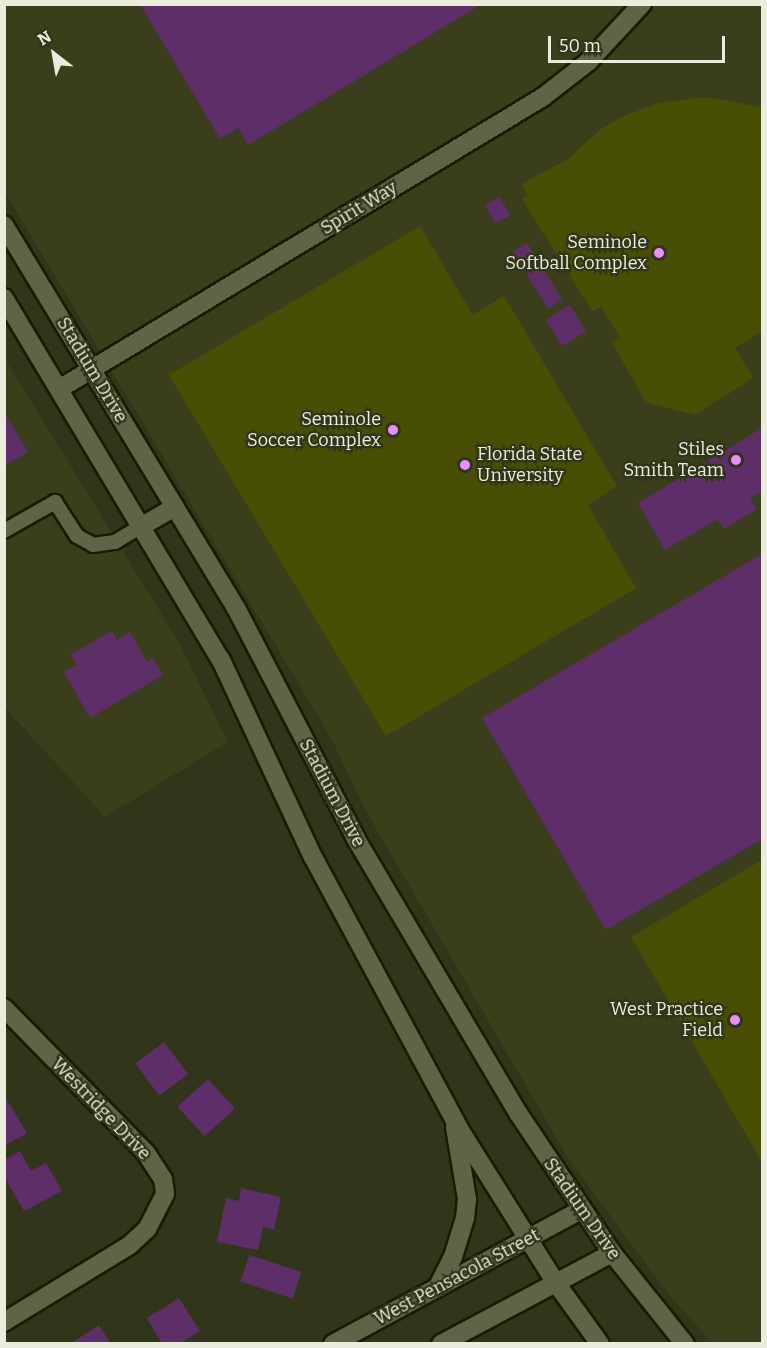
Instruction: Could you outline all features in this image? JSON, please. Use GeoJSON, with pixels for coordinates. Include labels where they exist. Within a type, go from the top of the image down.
{"type":"FeatureCollection","features":[{"type":"Feature","properties":{"kind":"main road","name":"Spirit Way"},"geometry":{"type":"LineString","coordinates":[[59,389],[543,97],[589,61],[642,4]]}},
{"type":"Feature","properties":{"kind":"main road","name":"Stadium Drive"},"geometry":{"type":"LineString","coordinates":[[4,225],[258,648],[356,839],[518,1113],[612,1253],[685,1344]]}},
{"type":"Feature","properties":{"kind":"main road"},"geometry":{"type":"LineString","coordinates":[[4,298],[221,660],[313,857],[453,1116],[528,1240],[600,1344]]}},
{"type":"Feature","properties":{"kind":"main road"},"geometry":{"type":"LineString","coordinates":[[142,526],[175,507]]}},
{"type":"Feature","properties":{"kind":"main road","name":"Westridge Drive"},"geometry":{"type":"LineString","coordinates":[[4,1008],[146,1153],[163,1179],[165,1194],[147,1229],[130,1245],[4,1322]]}},
{"type":"Feature","properties":{"kind":"main road"},"geometry":{"type":"LineString","coordinates":[[437,1288],[453,1257],[466,1209],[453,1116]]}},
{"type":"Feature","properties":{"kind":"main road","name":"West Pensacola Street"},"geometry":{"type":"LineString","coordinates":[[333,1344],[581,1210]]}},
{"type":"Feature","properties":{"kind":"main road"},"geometry":{"type":"LineString","coordinates":[[441,1344],[612,1253]]}},
{"type":"Feature","properties":{"kind":"lane"},"geometry":{"type":"LineString","coordinates":[[4,531],[55,502],[77,536],[93,545],[115,542],[142,526]]}},
{"type":"Feature","properties":{"kind":"shaded area","name":"Florida State University"},"geometry":{"type":"Polygon","coordinates":[[[4,5],[762,5],[762,1343],[712,1343],[666,1291],[570,1161],[364,808],[331,738],[5,192],[4,5]]]}},
{"type":"Feature","properties":{"kind":"shaded area"},"geometry":{"type":"Polygon","coordinates":[[[4,357],[180,644],[228,742],[105,817],[5,708],[4,357]]]}},
{"type":"Feature","properties":{"kind":"green space","name":"Seminole Softball Complex"},"geometry":{"type":"Polygon","coordinates":[[[704,97],[762,107],[762,331],[735,348],[753,378],[695,415],[646,402],[612,343],[620,337],[601,307],[592,311],[522,199],[528,195],[521,184],[568,159],[601,129],[622,117],[658,103],[704,97]]]}},
{"type":"Feature","properties":{"kind":"green space","name":"Seminole Soccer Complex"},"geometry":{"type":"Polygon","coordinates":[[[420,226],[473,315],[504,296],[617,486],[588,505],[636,588],[386,736],[169,375],[420,226]]]}},
{"type":"Feature","properties":{"kind":"green space","name":"West Practice Field"},"geometry":{"type":"Polygon","coordinates":[[[762,860],[762,1162],[631,937],[762,860]]]}},
{"type":"Feature","properties":{"kind":"building"},"geometry":{"type":"Polygon","coordinates":[[[140,4],[482,4],[248,145],[238,128],[220,139],[140,4]]]}},
{"type":"Feature","properties":{"kind":"building"},"geometry":{"type":"Polygon","coordinates":[[[500,197],[510,215],[495,224],[485,205],[500,197]]]}},
{"type":"Feature","properties":{"kind":"building"},"geometry":{"type":"Polygon","coordinates":[[[527,243],[563,300],[548,309],[513,252],[527,243]]]}},
{"type":"Feature","properties":{"kind":"building"},"geometry":{"type":"Polygon","coordinates":[[[570,305],[586,332],[562,346],[546,319],[570,305]]]}},
{"type":"Feature","properties":{"kind":"building"},"geometry":{"type":"Polygon","coordinates":[[[4,412],[28,452],[4,466],[4,412]]]}},
{"type":"Feature","properties":{"kind":"building","name":"Stiles Smith Team"},"geometry":{"type":"Polygon","coordinates":[[[762,428],[762,491],[750,498],[757,509],[724,529],[718,519],[665,550],[638,503],[762,428]]]}},
{"type":"Feature","properties":{"kind":"building"},"geometry":{"type":"Polygon","coordinates":[[[762,554],[762,839],[606,930],[482,718],[762,554]]]}},
{"type":"Feature","properties":{"kind":"building"},"geometry":{"type":"Polygon","coordinates":[[[112,631],[117,640],[130,632],[147,662],[153,658],[163,675],[90,718],[64,672],[77,665],[70,655],[112,631]]]}},
{"type":"Feature","properties":{"kind":"building"},"geometry":{"type":"Polygon","coordinates":[[[164,1042],[188,1074],[159,1096],[135,1064],[164,1042]]]}},
{"type":"Feature","properties":{"kind":"building"},"geometry":{"type":"Polygon","coordinates":[[[208,1079],[235,1109],[204,1136],[178,1106],[208,1079]]]}},
{"type":"Feature","properties":{"kind":"building"},"geometry":{"type":"Polygon","coordinates":[[[4,1095],[27,1133],[4,1146],[4,1095]]]}},
{"type":"Feature","properties":{"kind":"building"},"geometry":{"type":"Polygon","coordinates":[[[20,1151],[31,1171],[46,1163],[62,1191],[24,1211],[4,1176],[4,1160],[20,1151]]]}},
{"type":"Feature","properties":{"kind":"building"},"geometry":{"type":"Polygon","coordinates":[[[241,1188],[281,1197],[274,1230],[263,1227],[258,1250],[217,1242],[226,1198],[239,1201],[241,1188]]]}},
{"type":"Feature","properties":{"kind":"building"},"geometry":{"type":"Polygon","coordinates":[[[249,1255],[301,1272],[293,1299],[240,1282],[249,1255]]]}},
{"type":"Feature","properties":{"kind":"building"},"geometry":{"type":"Polygon","coordinates":[[[179,1298],[200,1331],[179,1344],[162,1344],[147,1318],[179,1298]]]}},
{"type":"Feature","properties":{"kind":"building"},"geometry":{"type":"Polygon","coordinates":[[[99,1325],[111,1344],[70,1344],[99,1325]]]}},
{"type":"Feature","properties":{"kind":"place","name":"Seminole Softball Complex"},"geometry":{"type":"Point","coordinates":[659,253]}},
{"type":"Feature","properties":{"kind":"place","name":"Seminole Soccer Complex"},"geometry":{"type":"Point","coordinates":[393,430]}},
{"type":"Feature","properties":{"kind":"place","name":"Stiles Smith Team"},"geometry":{"type":"Point","coordinates":[736,460]}},
{"type":"Feature","properties":{"kind":"place","name":"Florida State University"},"geometry":{"type":"Point","coordinates":[465,465]}},
{"type":"Feature","properties":{"kind":"place","name":"West Practice Field"},"geometry":{"type":"Point","coordinates":[735,1020]}}]}
